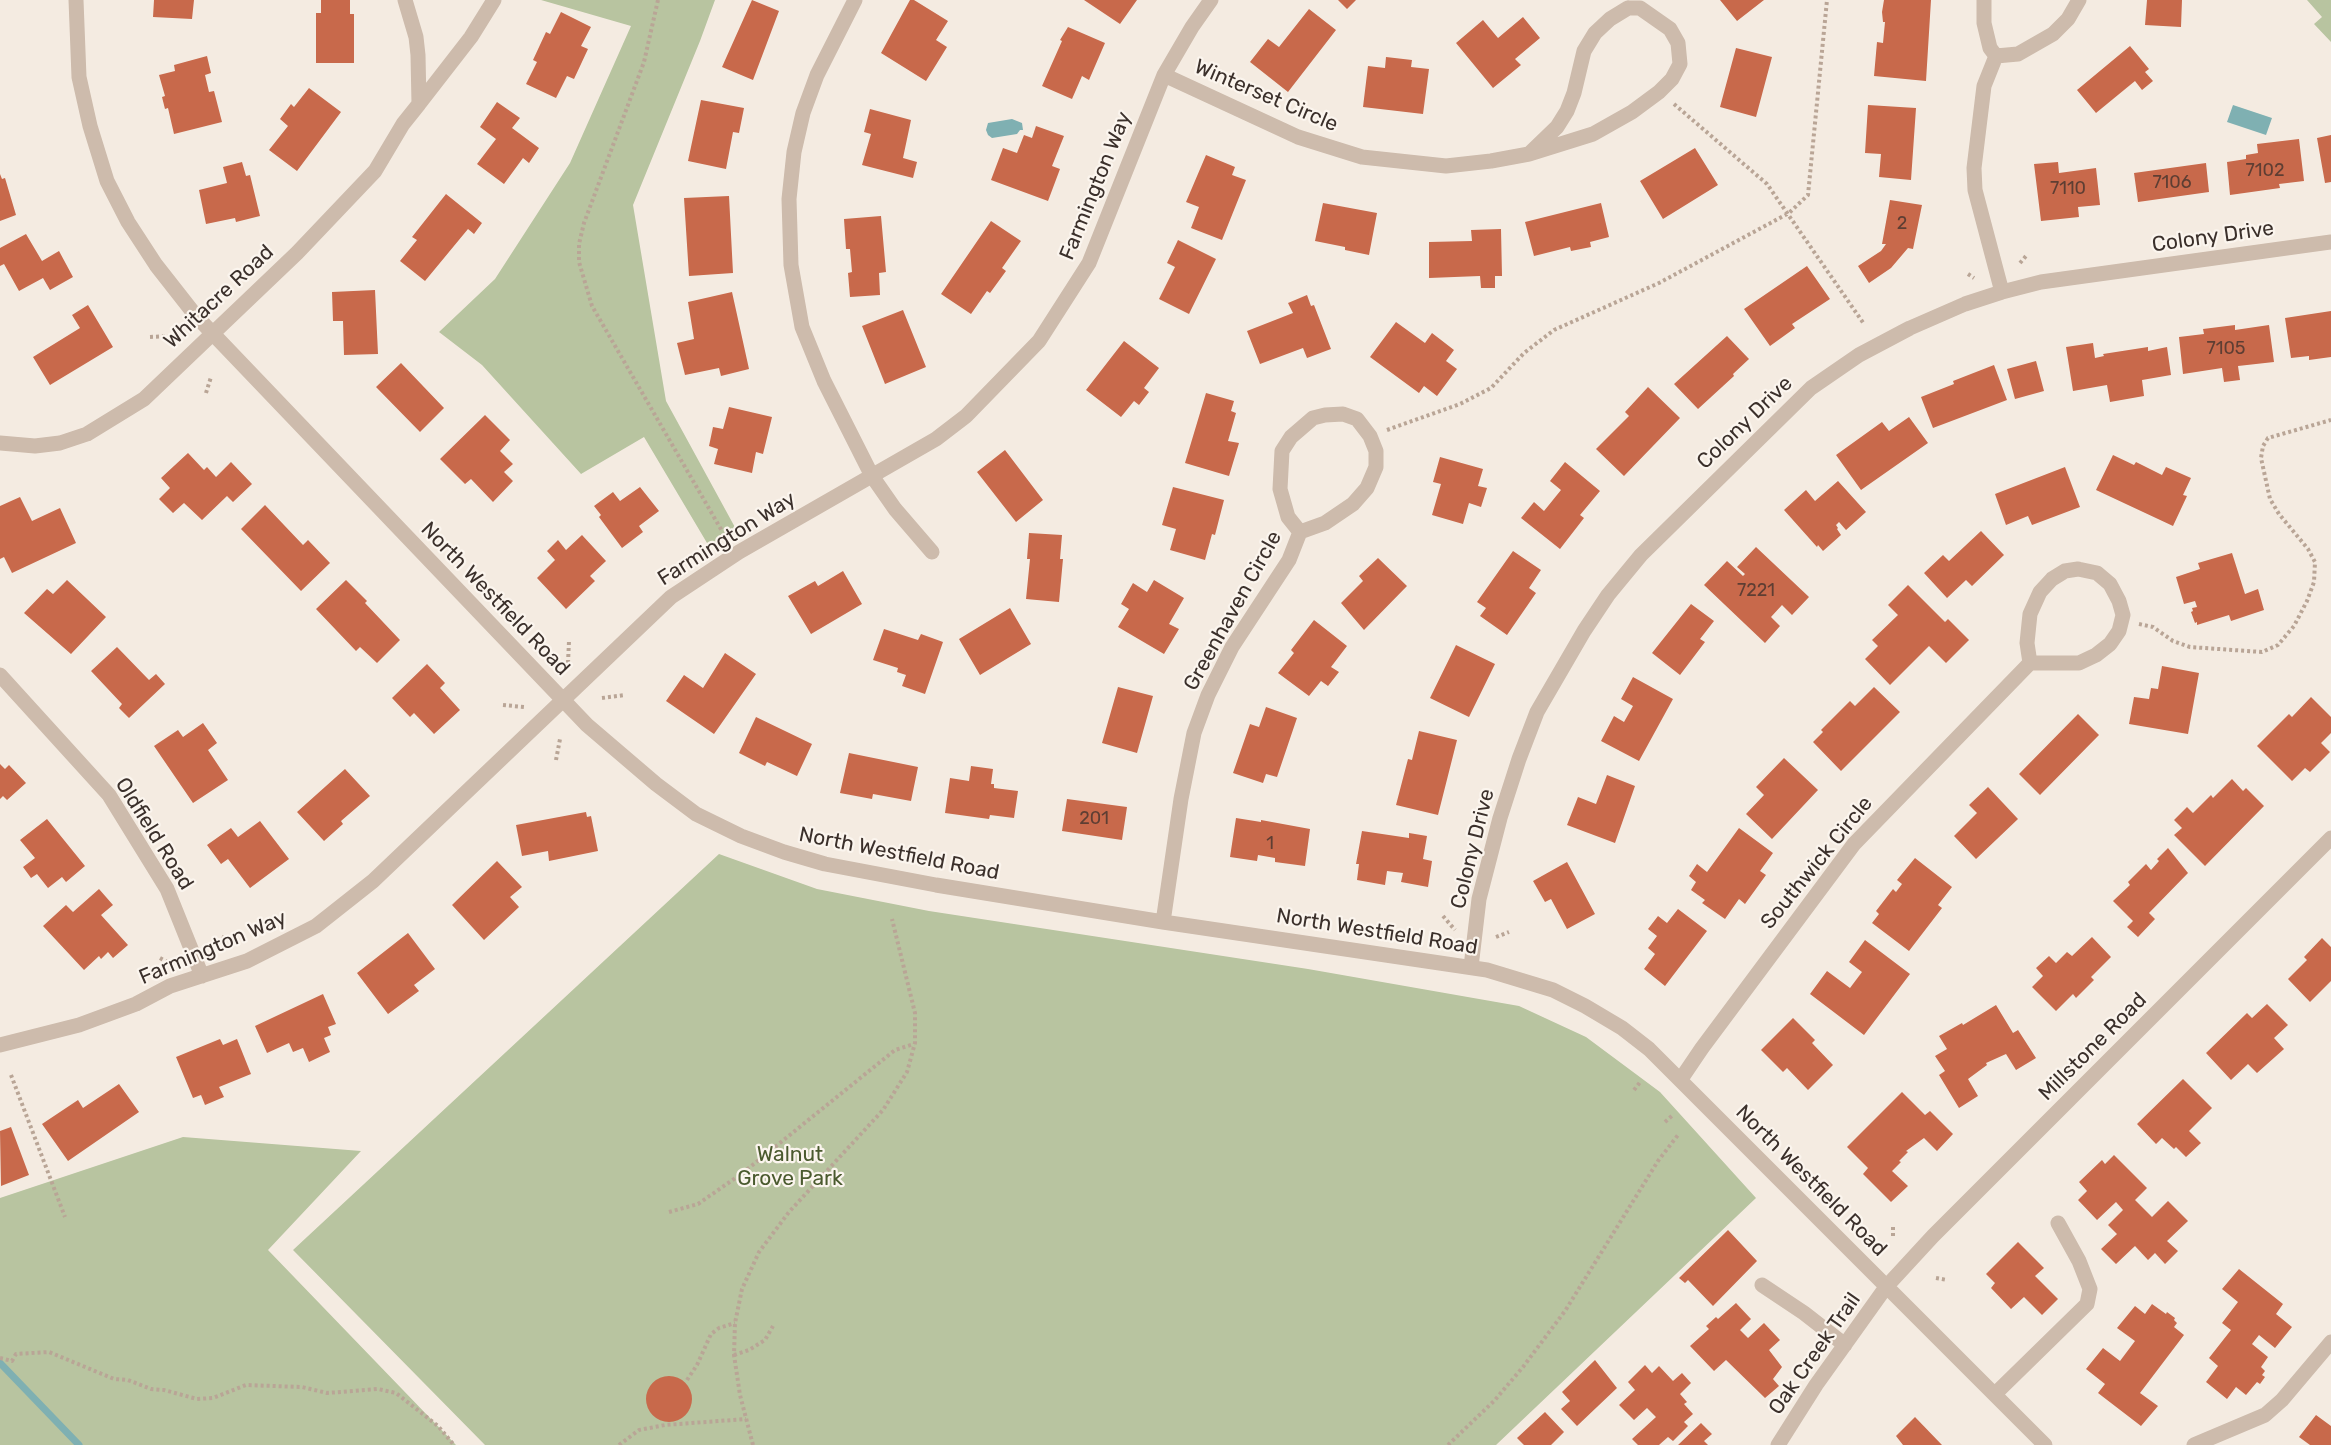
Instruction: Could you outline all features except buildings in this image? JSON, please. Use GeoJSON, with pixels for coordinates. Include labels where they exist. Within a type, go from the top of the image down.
{"type":"FeatureCollection","features":[{"type":"Feature","properties":{"kind":"street","name":"North Westfield Road"},"geometry":{"type":"LineString","coordinates":[[76,0],[79,77],[90,126],[107,181],[128,222],[156,265],[196,316],[587,725],[696,814],[741,836],[825,864],[936,885],[1164,922],[1471,968],[1554,990],[1622,1028],[1649,1049],[2045,1445]]}},
{"type":"Feature","properties":{"kind":"street"},"geometry":{"type":"LineString","coordinates":[[405,0],[416,37],[418,104]]}},
{"type":"Feature","properties":{"kind":"street","name":"Whitacre Road"},"geometry":{"type":"LineString","coordinates":[[0,443],[35,446],[60,443],[87,434],[144,399],[297,253],[375,171],[403,124],[471,37],[494,0]]}},
{"type":"Feature","properties":{"kind":"street"},"geometry":{"type":"LineString","coordinates":[[855,0],[817,75],[803,113],[794,152],[789,199],[791,265],[802,327],[824,381],[872,476],[908,525],[932,552]]}},
{"type":"Feature","properties":{"kind":"street","name":"Farmington Way"},"geometry":{"type":"LineString","coordinates":[[0,1045],[79,1025],[136,1004],[170,986],[247,961],[285,943],[343,906],[373,881],[671,597],[739,552],[936,439],[966,416],[1039,341],[1089,263],[1164,75],[1211,0]]}},
{"type":"Feature","properties":{"kind":"street"},"geometry":{"type":"LineString","coordinates":[[1984,0],[1984,23],[1990,48],[1996,56]]}},
{"type":"Feature","properties":{"kind":"street"},"geometry":{"type":"LineString","coordinates":[[1996,56],[2018,54],[2053,34],[2068,19],[2079,0]]}},
{"type":"Feature","properties":{"kind":"street","name":"Winterset Circle"},"geometry":{"type":"LineString","coordinates":[[1164,75],[1298,137],[1362,157],[1446,166],[1491,162],[1529,154],[1593,134],[1632,112],[1659,92],[1672,79],[1680,64],[1678,43],[1670,29],[1640,8],[1628,8],[1610,19],[1595,33],[1584,51],[1574,93],[1567,111],[1557,127],[1529,154]]}},
{"type":"Feature","properties":{"kind":"street"},"geometry":{"type":"LineString","coordinates":[[1996,56],[1984,86],[1974,168],[1975,190],[2002,292]]}},
{"type":"Feature","properties":{"kind":"street","name":"Colony Drive"},"geometry":{"type":"LineString","coordinates":[[1471,968],[1479,899],[1500,818],[1519,759],[1538,712],[1584,631],[1608,595],[1641,555],[1811,388],[1859,355],[1910,328],[1965,304],[2002,292],[2041,282],[2331,242]]}},
{"type":"Feature","properties":{"kind":"street","name":"Greenhaven Circle"},"geometry":{"type":"LineString","coordinates":[[1164,922],[1181,799],[1194,734],[1208,695],[1232,647],[1289,560],[1300,532],[1325,523],[1353,504],[1367,488],[1376,466],[1376,451],[1370,436],[1357,419],[1343,414],[1313,418],[1291,437],[1282,451],[1280,489],[1288,517],[1300,532]]}},
{"type":"Feature","properties":{"kind":"street"},"geometry":{"type":"LineString","coordinates":[[2078,569],[2097,573],[2110,584],[2123,615],[2121,623],[2119,631],[2110,644],[2096,655],[2079,663],[2030,663],[2027,643],[2030,614],[2040,592],[2052,579],[2064,571],[2078,569]]}},
{"type":"Feature","properties":{"kind":"street","name":"Southwick Circle"},"geometry":{"type":"LineString","coordinates":[[1681,1079],[1742,992],[1854,844],[2030,663]]}},
{"type":"Feature","properties":{"kind":"street","name":"Oldfield Road"},"geometry":{"type":"LineString","coordinates":[[0,675],[109,795],[167,889],[202,976]]}},
{"type":"Feature","properties":{"kind":"street","name":"Millstone Road"},"geometry":{"type":"LineString","coordinates":[[1886,1287],[1933,1236],[2331,838]]}},
{"type":"Feature","properties":{"kind":"street"},"geometry":{"type":"LineString","coordinates":[[1995,1395],[2087,1304],[2090,1289],[2079,1261],[2058,1223]]}},
{"type":"Feature","properties":{"kind":"street"},"geometry":{"type":"LineString","coordinates":[[1762,1285],[1804,1313],[1845,1345]]}},
{"type":"Feature","properties":{"kind":"street","name":"Oak Creek Trail"},"geometry":{"type":"LineString","coordinates":[[1778,1445],[1816,1385],[1886,1287]]}},
{"type":"Feature","properties":{"kind":"street"},"geometry":{"type":"LineString","coordinates":[[2194,1445],[2265,1415],[2282,1400],[2331,1342]]}},
{"type":"Feature","properties":{"kind":"path"},"geometry":{"type":"LineString","coordinates":[[658,0],[644,62],[584,223],[579,244],[579,262],[592,306],[722,531]]}},
{"type":"Feature","properties":{"kind":"path"},"geometry":{"type":"LineString","coordinates":[[1370,436],[1460,404],[1491,388],[1524,353],[1554,330],[1659,283],[1789,213],[1808,195],[1827,0]]}},
{"type":"Feature","properties":{"kind":"path"},"geometry":{"type":"LineString","coordinates":[[1659,92],[1767,184],[1864,324]]}},
{"type":"Feature","properties":{"kind":"path"},"geometry":{"type":"LineString","coordinates":[[2020,263],[2026,256]]}},
{"type":"Feature","properties":{"kind":"path"},"geometry":{"type":"LineString","coordinates":[[1968,274],[1974,278]]}},
{"type":"Feature","properties":{"kind":"path"},"geometry":{"type":"LineString","coordinates":[[150,337],[169,336]]}},
{"type":"Feature","properties":{"kind":"path"},"geometry":{"type":"LineString","coordinates":[[206,393],[211,377]]}},
{"type":"Feature","properties":{"kind":"path"},"geometry":{"type":"LineString","coordinates":[[2121,623],[2153,627],[2173,641],[2190,647],[2262,652],[2278,645],[2294,626],[2307,601],[2314,582],[2315,562],[2270,499],[2261,458],[2263,446],[2268,438],[2331,420]]}},
{"type":"Feature","properties":{"kind":"path"},"geometry":{"type":"LineString","coordinates":[[568,663],[569,640]]}},
{"type":"Feature","properties":{"kind":"path"},"geometry":{"type":"LineString","coordinates":[[602,698],[625,695]]}},
{"type":"Feature","properties":{"kind":"path"},"geometry":{"type":"LineString","coordinates":[[503,705],[524,707]]}},
{"type":"Feature","properties":{"kind":"path"},"geometry":{"type":"LineString","coordinates":[[556,760],[560,739]]}},
{"type":"Feature","properties":{"kind":"path"},"geometry":{"type":"LineString","coordinates":[[1443,916],[1455,930]]}},
{"type":"Feature","properties":{"kind":"path"},"geometry":{"type":"LineString","coordinates":[[753,1445],[734,1354],[735,1323],[742,1288],[759,1252],[789,1212],[884,1110],[907,1072],[915,1043],[915,1013],[892,919]]}},
{"type":"Feature","properties":{"kind":"path"},"geometry":{"type":"LineString","coordinates":[[1497,937],[1509,932]]}},
{"type":"Feature","properties":{"kind":"path"},"geometry":{"type":"LineString","coordinates":[[221,944],[225,934]]}},
{"type":"Feature","properties":{"kind":"path"},"geometry":{"type":"LineString","coordinates":[[159,958],[169,963]]}},
{"type":"Feature","properties":{"kind":"path"},"geometry":{"type":"LineString","coordinates":[[669,1212],[698,1204],[744,1172],[895,1050],[915,1043]]}},
{"type":"Feature","properties":{"kind":"path"},"geometry":{"type":"LineString","coordinates":[[11,1075],[65,1217]]}},
{"type":"Feature","properties":{"kind":"path"},"geometry":{"type":"LineString","coordinates":[[1634,1090],[1641,1081]]}},
{"type":"Feature","properties":{"kind":"path"},"geometry":{"type":"LineString","coordinates":[[1665,1122],[1674,1114]]}},
{"type":"Feature","properties":{"kind":"path"},"geometry":{"type":"LineString","coordinates":[[1448,1445],[1494,1401],[1551,1329],[1658,1161],[1678,1135]]}},
{"type":"Feature","properties":{"kind":"path"},"geometry":{"type":"LineString","coordinates":[[1893,1224],[1893,1236]]}},
{"type":"Feature","properties":{"kind":"path"},"geometry":{"type":"LineString","coordinates":[[1936,1278],[1947,1280]]}},
{"type":"Feature","properties":{"kind":"path"},"geometry":{"type":"LineString","coordinates":[[687,1380],[697,1365],[711,1334],[719,1328],[735,1323]]}},
{"type":"Feature","properties":{"kind":"path"},"geometry":{"type":"LineString","coordinates":[[734,1354],[749,1350],[765,1340],[773,1326]]}},
{"type":"Feature","properties":{"kind":"path"},"geometry":{"type":"LineString","coordinates":[[0,1358],[12,1361],[16,1354],[49,1352],[114,1379],[128,1380],[151,1389],[197,1399],[213,1398],[246,1385],[302,1387],[327,1393],[378,1389],[396,1393],[438,1426],[454,1445]]}},
{"type":"Feature","properties":{"kind":"path"},"geometry":{"type":"LineString","coordinates":[[619,1445],[639,1430],[665,1425],[746,1419]]}},
{"type":"Feature","properties":{"kind":"green space"},"geometry":{"type":"Polygon","coordinates":[[[541,0],[715,0],[633,205],[666,401],[737,531],[710,548],[644,437],[581,474],[482,365],[439,332],[495,279],[570,163],[631,26],[541,0]]]}},
{"type":"Feature","properties":{"kind":"green space"},"geometry":{"type":"Polygon","coordinates":[[[2307,0],[2331,0],[2331,42],[2314,24],[2322,17],[2307,0]]]}},
{"type":"Feature","properties":{"kind":"green space","name":"Walnut Grove Park"},"geometry":{"type":"Polygon","coordinates":[[[719,854],[817,889],[929,911],[1308,969],[1519,1006],[1586,1037],[1660,1092],[1756,1198],[1496,1445],[485,1445],[293,1250],[719,854]]]}},
{"type":"Feature","properties":{"kind":"green space"},"geometry":{"type":"Polygon","coordinates":[[[183,1137],[361,1151],[268,1250],[456,1445],[0,1445],[0,1198],[183,1137]]]}},
{"type":"Feature","properties":{"kind":"water"},"geometry":{"type":"Polygon","coordinates":[[[2233,105],[2272,118],[2266,135],[2227,122],[2233,105]]]}},
{"type":"Feature","properties":{"kind":"water"},"geometry":{"type":"Polygon","coordinates":[[[1012,119],[1022,123],[1023,130],[1017,134],[992,138],[988,135],[986,130],[988,123],[1012,119]]]}},
{"type":"Feature","properties":{"kind":"waterway"},"geometry":{"type":"LineString","coordinates":[[0,1363],[79,1445]]}}]}
